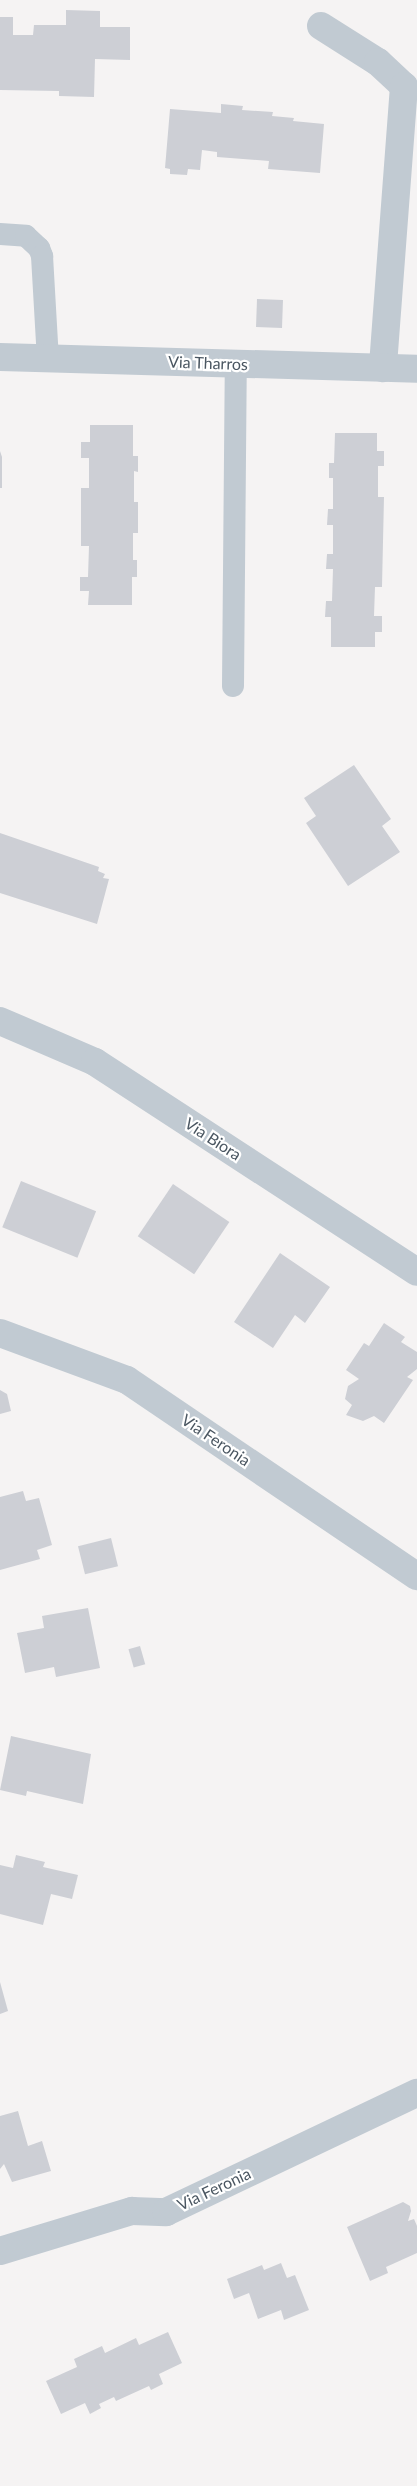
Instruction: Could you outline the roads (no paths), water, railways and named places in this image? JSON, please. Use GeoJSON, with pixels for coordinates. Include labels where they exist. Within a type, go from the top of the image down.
{"type":"FeatureCollection","features":[{"type":"Feature","properties":{"kind":"street"},"geometry":{"type":"LineString","coordinates":[[321,26],[378,62],[404,86],[383,368]]}},
{"type":"Feature","properties":{"kind":"street","name":"Via Tharros"},"geometry":{"type":"LineString","coordinates":[[0,357],[417,368]]}},
{"type":"Feature","properties":{"kind":"street","name":"Via Biora"},"geometry":{"type":"LineString","coordinates":[[0,1021],[95,1062],[417,1272]]}},
{"type":"Feature","properties":{"kind":"street","name":"Via Feronia"},"geometry":{"type":"LineString","coordinates":[[0,1333],[127,1380],[417,1576]]}},
{"type":"Feature","properties":{"kind":"street","name":"Via Feronia"},"geometry":{"type":"LineString","coordinates":[[0,2251],[132,2211],[166,2212],[417,2093]]}},
{"type":"Feature","properties":{"kind":"lane"},"geometry":{"type":"LineString","coordinates":[[0,234],[26,236],[39,248],[42,256],[48,359]]}},
{"type":"Feature","properties":{"kind":"lane"},"geometry":{"type":"LineString","coordinates":[[233,686],[236,364]]}}]}
